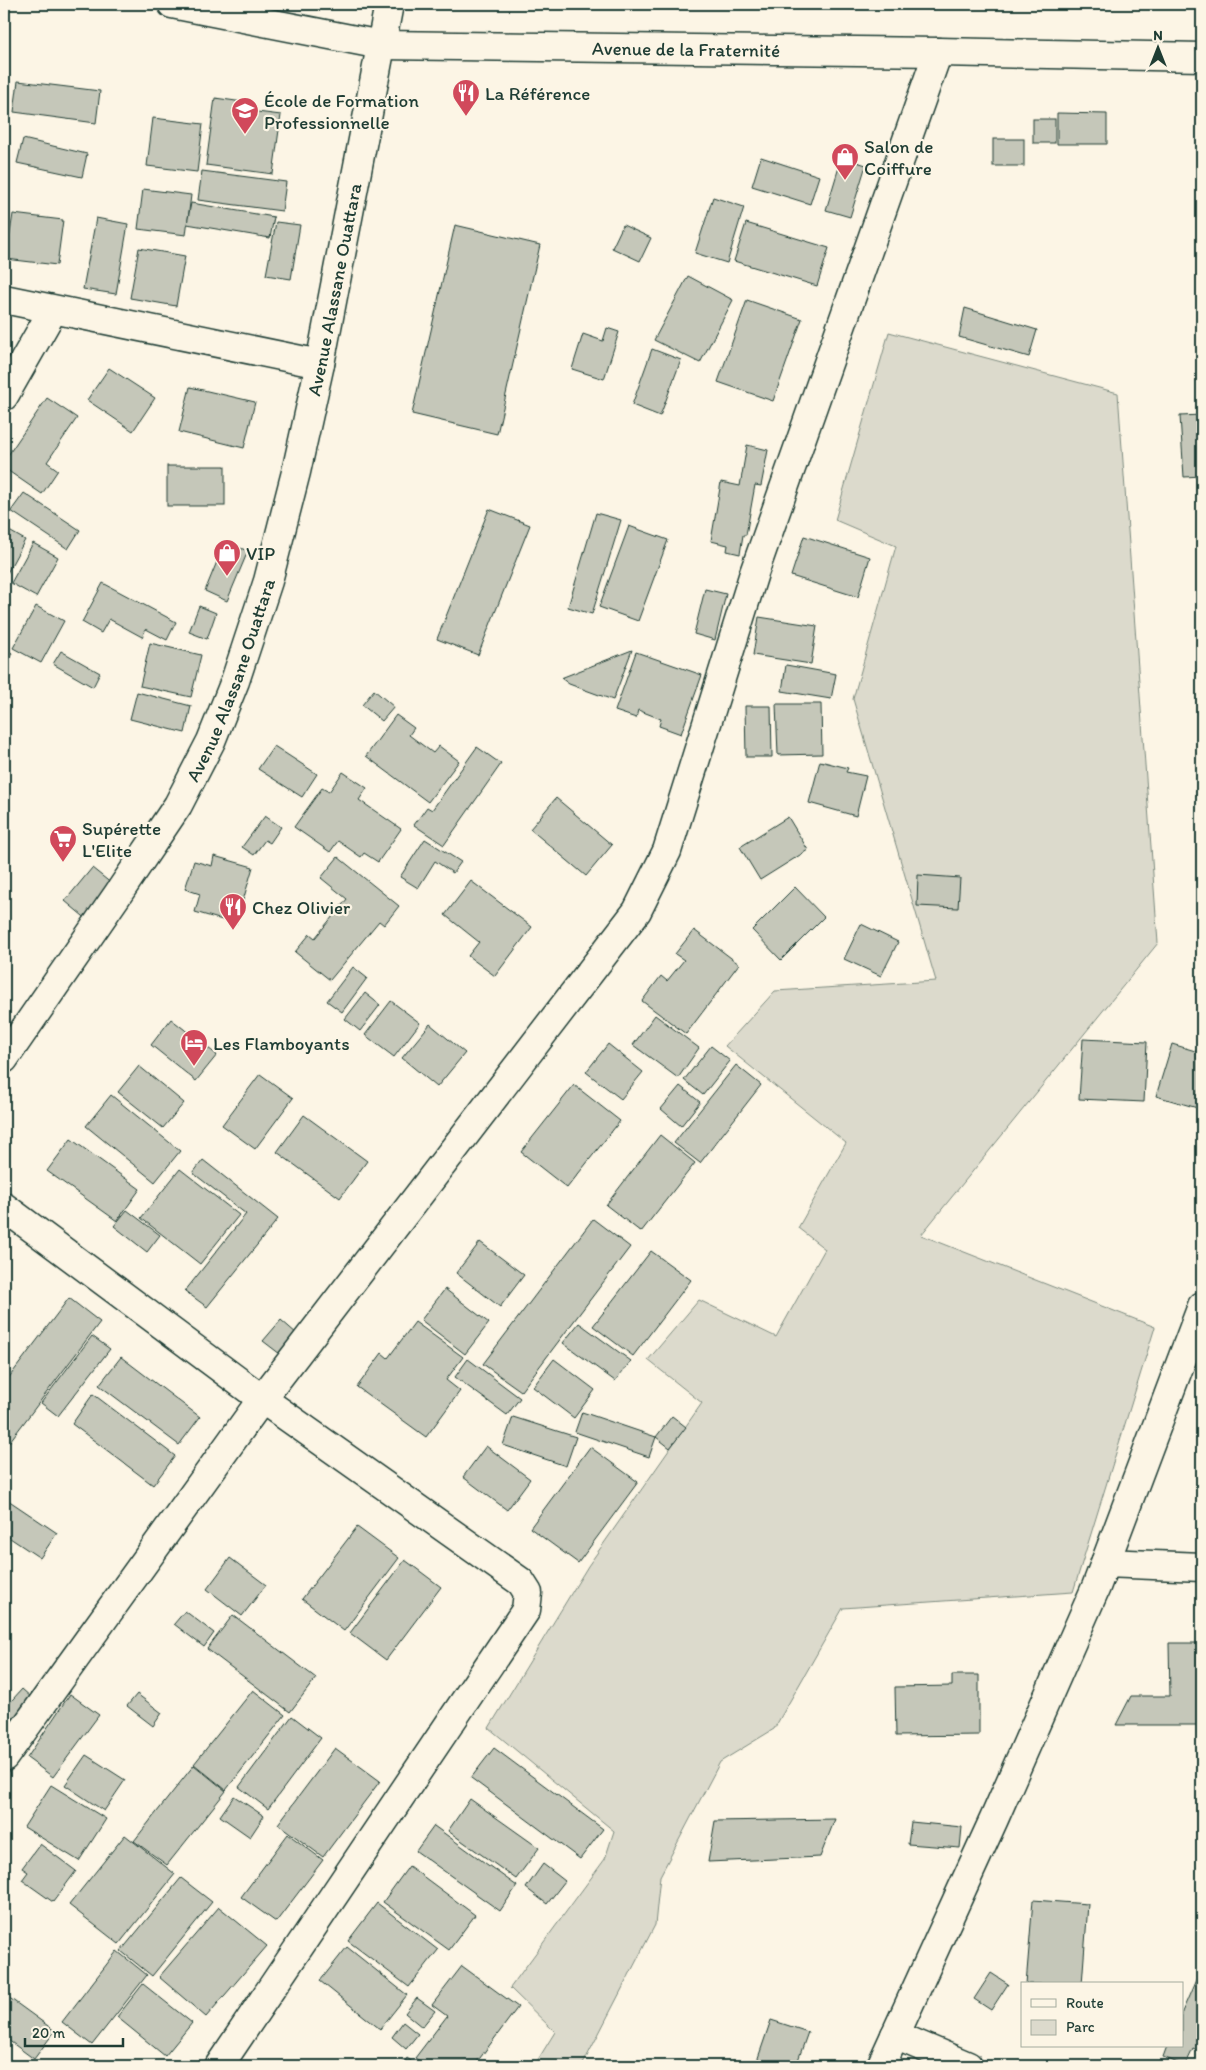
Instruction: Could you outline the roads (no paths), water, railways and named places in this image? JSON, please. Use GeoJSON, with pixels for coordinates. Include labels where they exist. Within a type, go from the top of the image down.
{"type":"FeatureCollection","features":[{"type":"Feature","properties":{"kind":"street","name":"Avenue de la Fraternité"},"geometry":{"type":"LineString","coordinates":[[172,4],[381,45],[938,52],[1202,58]]}},
{"type":"Feature","properties":{"kind":"street","name":"Avenue Alassane Ouattara"},"geometry":{"type":"LineString","coordinates":[[4,1059],[172,813],[211,741],[235,681],[268,581],[296,472],[320,364],[389,4]]}},
{"type":"Feature","properties":{"kind":"street"},"geometry":{"type":"LineString","coordinates":[[4,1757],[262,1399],[637,911],[667,851],[754,573],[938,52]]}},
{"type":"Feature","properties":{"kind":"street"},"geometry":{"type":"LineString","coordinates":[[4,299],[320,364]]}},
{"type":"Feature","properties":{"kind":"street"},"geometry":{"type":"LineString","coordinates":[[4,396],[53,310]]}},
{"type":"Feature","properties":{"kind":"street"},"geometry":{"type":"LineString","coordinates":[[4,1207],[262,1399],[521,1582],[528,1593],[526,1610],[219,2066]]}},
{"type":"Feature","properties":{"kind":"street"},"geometry":{"type":"LineString","coordinates":[[881,2066],[994,1820],[1096,1588],[1202,1306]]}},
{"type":"Feature","properties":{"kind":"street"},"geometry":{"type":"LineString","coordinates":[[1105,1563],[1202,1567]]}},
{"type":"Feature","properties":{"kind":"street"},"geometry":{"type":"LineString","coordinates":[[895,2035],[968,2066]]}},
{"type":"Feature","properties":{"kind":"place","name":"La Référence"},"geometry":{"type":"Point","coordinates":[466,117]}},
{"type":"Feature","properties":{"kind":"place","name":"École de Formation Professionnelle"},"geometry":{"type":"Point","coordinates":[245,135]}},
{"type":"Feature","properties":{"kind":"place","name":"Salon de Coiffure"},"geometry":{"type":"Point","coordinates":[845,181]}},
{"type":"Feature","properties":{"kind":"place","name":"VIP"},"geometry":{"type":"Point","coordinates":[227,577]}},
{"type":"Feature","properties":{"kind":"place","name":"Supérette L'Elite"},"geometry":{"type":"Point","coordinates":[63,863]}},
{"type":"Feature","properties":{"kind":"place","name":"Chez Olivier"},"geometry":{"type":"Point","coordinates":[233,931]}},
{"type":"Feature","properties":{"kind":"place","name":"Les Flamboyants"},"geometry":{"type":"Point","coordinates":[194,1067]}}]}
